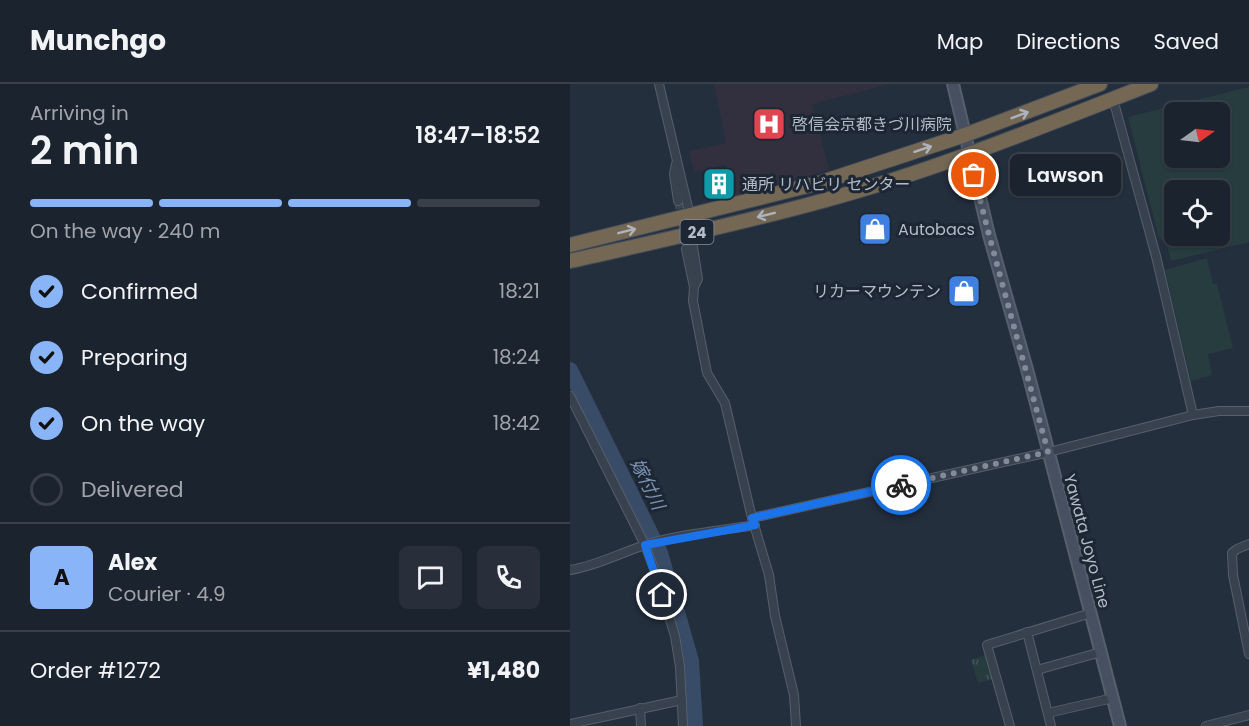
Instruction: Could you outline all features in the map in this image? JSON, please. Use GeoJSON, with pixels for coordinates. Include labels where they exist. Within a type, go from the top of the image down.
{"type":"FeatureCollection","features":[{"type":"Feature","properties":{"kind":"highway","name":"24"},"geometry":{"type":"LineString","coordinates":[[570,245],[819,183],[965,135],[1100,84]]}},
{"type":"Feature","properties":{"kind":"highway","name":"24"},"geometry":{"type":"LineString","coordinates":[[570,261],[823,201],[969,153],[1151,84]]}},
{"type":"Feature","properties":{"kind":"main road","name":"Yawata Joyo Line"},"geometry":{"type":"LineString","coordinates":[[952,84],[989,235],[1120,726]]}},
{"type":"Feature","properties":{"kind":"street"},"geometry":{"type":"LineString","coordinates":[[659,84],[690,216]]}},
{"type":"Feature","properties":{"kind":"street"},"geometry":{"type":"LineString","coordinates":[[1113,99],[1156,256],[1193,415]]}},
{"type":"Feature","properties":{"kind":"street"},"geometry":{"type":"LineString","coordinates":[[676,158],[674,174],[678,201]]}},
{"type":"Feature","properties":{"kind":"street"},"geometry":{"type":"LineString","coordinates":[[691,234],[698,279],[694,286]]}},
{"type":"Feature","properties":{"kind":"street"},"geometry":{"type":"LineString","coordinates":[[686,249],[694,286],[693,301],[706,373],[725,403],[769,575],[775,616],[794,695],[796,726]]}},
{"type":"Feature","properties":{"kind":"street"},"geometry":{"type":"LineString","coordinates":[[570,396],[645,545],[675,636],[681,667],[682,726]]}},
{"type":"Feature","properties":{"kind":"street"},"geometry":{"type":"LineString","coordinates":[[570,570],[583,568],[645,545],[1048,452],[1193,415],[1249,411]]}},
{"type":"Feature","properties":{"kind":"street"},"geometry":{"type":"LineString","coordinates":[[1249,544],[1233,553],[1233,574],[1249,654]]}},
{"type":"Feature","properties":{"kind":"street"},"geometry":{"type":"LineString","coordinates":[[1010,726],[987,645],[1091,613]]}},
{"type":"Feature","properties":{"kind":"street"},"geometry":{"type":"LineString","coordinates":[[1027,632],[1051,726]]}},
{"type":"Feature","properties":{"kind":"street"},"geometry":{"type":"LineString","coordinates":[[1037,670],[1101,652]]}},
{"type":"Feature","properties":{"kind":"street"},"geometry":{"type":"LineString","coordinates":[[1048,713],[1113,698]]}},
{"type":"Feature","properties":{"kind":"street"},"geometry":{"type":"LineString","coordinates":[[570,724],[599,722],[640,708],[682,700]]}},
{"type":"Feature","properties":{"kind":"street"},"geometry":{"type":"LineString","coordinates":[[640,708],[641,726]]}},
{"type":"Feature","properties":{"kind":"street"},"geometry":{"type":"LineString","coordinates":[[1206,726],[1234,723],[1249,715]]}},
{"type":"Feature","properties":{"kind":"shaded area","name":"啓信会京都きづ川病院"},"geometry":{"type":"Polygon","coordinates":[[[714,84],[890,84],[812,104],[829,170],[731,197],[726,164],[694,172],[689,151],[726,143],[714,84]]]}},
{"type":"Feature","properties":{"kind":"green space"},"geometry":{"type":"Polygon","coordinates":[[[1249,87],[1249,242],[1171,261],[1167,246],[1230,246],[1230,180],[1164,180],[1164,241],[1159,238],[1128,117],[1164,108],[1164,168],[1230,168],[1230,102],[1188,102],[1249,87]]]}},
{"type":"Feature","properties":{"kind":"green space"},"geometry":{"type":"Polygon","coordinates":[[[1207,258],[1213,284],[1217,284],[1233,348],[1208,354],[1212,375],[1191,381],[1165,270],[1207,258]]]}},
{"type":"Feature","properties":{"kind":"green space"},"geometry":{"type":"Polygon","coordinates":[[[986,655],[993,679],[978,683],[971,660],[986,655]]]}},
{"type":"Feature","properties":{"kind":"waterway"},"geometry":{"type":"LineString","coordinates":[[1150,248],[1154,262]]}},
{"type":"Feature","properties":{"kind":"waterway","name":"嫁付川"},"geometry":{"type":"LineString","coordinates":[[570,370],[660,553],[691,661],[695,726]]}},
{"type":"Feature","properties":{"kind":"tunnel"},"geometry":{"type":"LineString","coordinates":[[678,201],[686,249]]}},
{"type":"Feature","properties":{"kind":"way so far"},"geometry":{"type":"LineString","coordinates":[[901,485],[1048,452],[974,175]]}},
{"type":"Feature","properties":{"kind":"place","name":"啓信会京都きづ川病院"},"geometry":{"type":"Point","coordinates":[769,124]}},
{"type":"Feature","properties":{"kind":"place","name":"Lawson"},"geometry":{"type":"Point","coordinates":[974,175]}},
{"type":"Feature","properties":{"kind":"place","name":"通所 リハビリ センター"},"geometry":{"type":"Point","coordinates":[719,184]}},
{"type":"Feature","properties":{"kind":"place","name":"Autobacs"},"geometry":{"type":"Point","coordinates":[875,229]}},
{"type":"Feature","properties":{"kind":"place","name":"リカーマウンテン"},"geometry":{"type":"Point","coordinates":[964,291]}},
{"type":"Feature","properties":{"kind":"route"},"geometry":{"type":"LineString","coordinates":[[662,595],[645,545],[755,525],[752,518],[901,485]]}}]}
